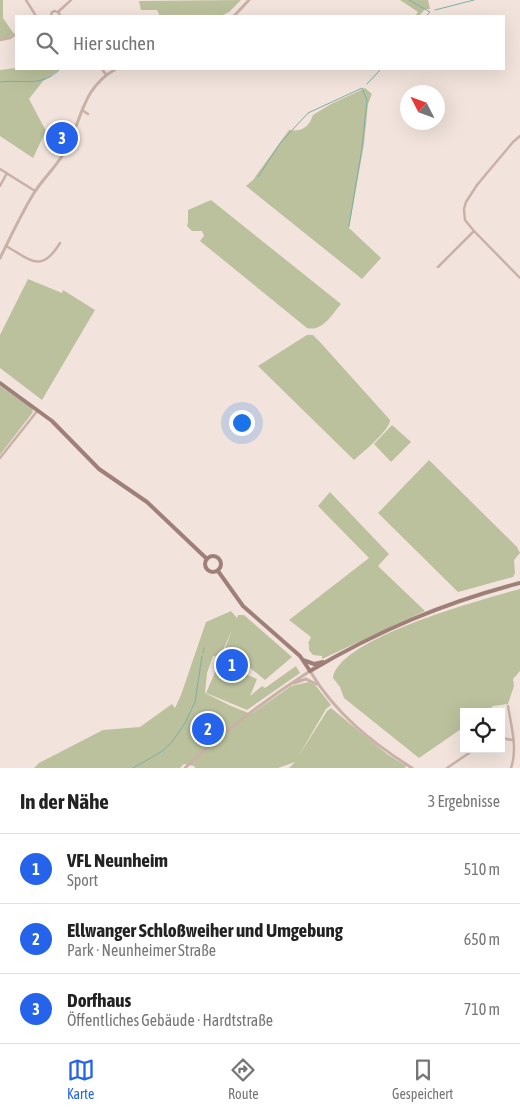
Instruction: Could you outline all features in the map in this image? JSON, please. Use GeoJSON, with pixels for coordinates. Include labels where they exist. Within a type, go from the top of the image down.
{"type":"FeatureCollection","features":[{"type":"Feature","properties":{"kind":"main road"},"geometry":{"type":"LineString","coordinates":[[0,384],[38,410],[66,434],[99,469],[147,502],[207,559]]}},
{"type":"Feature","properties":{"kind":"main road"},"geometry":{"type":"LineString","coordinates":[[213,556],[218,558],[221,564],[218,571],[212,572],[207,570],[205,566],[207,559],[213,556]]}},
{"type":"Feature","properties":{"kind":"main road"},"geometry":{"type":"LineString","coordinates":[[218,571],[243,606],[302,659],[310,671],[409,619],[520,583]]}},
{"type":"Feature","properties":{"kind":"main road"},"geometry":{"type":"LineString","coordinates":[[302,659],[314,664],[327,661]]}},
{"type":"Feature","properties":{"kind":"street"},"geometry":{"type":"LineString","coordinates":[[26,0],[35,15]]}},
{"type":"Feature","properties":{"kind":"street"},"geometry":{"type":"LineString","coordinates":[[52,15],[54,11],[58,12],[71,0]]}},
{"type":"Feature","properties":{"kind":"street"},"geometry":{"type":"LineString","coordinates":[[235,15],[249,0]]}},
{"type":"Feature","properties":{"kind":"street"},"geometry":{"type":"LineString","coordinates":[[0,40],[15,35]]}},
{"type":"Feature","properties":{"kind":"street"},"geometry":{"type":"LineString","coordinates":[[103,70],[106,75]]}},
{"type":"Feature","properties":{"kind":"street"},"geometry":{"type":"LineString","coordinates":[[0,258],[18,220],[35,191],[62,156],[81,110],[94,88],[106,75],[114,70]]}},
{"type":"Feature","properties":{"kind":"street"},"geometry":{"type":"LineString","coordinates":[[81,110],[88,114]]}},
{"type":"Feature","properties":{"kind":"street"},"geometry":{"type":"LineString","coordinates":[[520,136],[512,142],[492,166],[471,194],[464,208],[465,220],[520,278]]}},
{"type":"Feature","properties":{"kind":"street"},"geometry":{"type":"LineString","coordinates":[[0,169],[35,191]]}},
{"type":"Feature","properties":{"kind":"street"},"geometry":{"type":"LineString","coordinates":[[0,186],[7,173]]}},
{"type":"Feature","properties":{"kind":"street"},"geometry":{"type":"LineString","coordinates":[[438,267],[474,231]]}},
{"type":"Feature","properties":{"kind":"street"},"geometry":{"type":"LineString","coordinates":[[6,246],[34,262],[44,261],[51,257],[60,243]]}},
{"type":"Feature","properties":{"kind":"street"},"geometry":{"type":"LineString","coordinates":[[0,458],[38,410]]}},
{"type":"Feature","properties":{"kind":"street"},"geometry":{"type":"LineString","coordinates":[[185,768],[229,728],[310,671],[320,688]]}},
{"type":"Feature","properties":{"kind":"street"},"geometry":{"type":"LineString","coordinates":[[290,684],[306,679],[314,682],[336,708],[369,738],[410,767]]}},
{"type":"Feature","properties":{"kind":"street"},"geometry":{"type":"LineString","coordinates":[[508,706],[514,760],[511,768]]}},
{"type":"Feature","properties":{"kind":"street"},"geometry":{"type":"LineString","coordinates":[[505,739],[513,740]]}},
{"type":"Feature","properties":{"kind":"street"},"geometry":{"type":"LineString","coordinates":[[447,768],[469,753]]}},
{"type":"Feature","properties":{"kind":"green space"},"geometry":{"type":"Polygon","coordinates":[[[0,0],[3,0],[3,18],[14,34],[0,39],[0,0]]]}},
{"type":"Feature","properties":{"kind":"green space"},"geometry":{"type":"Polygon","coordinates":[[[241,0],[229,12],[223,15],[160,15],[157,10],[141,10],[139,1],[241,0]]]}},
{"type":"Feature","properties":{"kind":"green space"},"geometry":{"type":"Polygon","coordinates":[[[400,0],[428,0],[430,9],[425,9],[420,15],[416,15],[418,12],[400,0]]]}},
{"type":"Feature","properties":{"kind":"green space"},"geometry":{"type":"Polygon","coordinates":[[[15,68],[15,70],[59,70],[43,81],[29,99],[46,131],[33,158],[0,136],[0,70],[15,68]]]}},
{"type":"Feature","properties":{"kind":"green space"},"geometry":{"type":"Polygon","coordinates":[[[365,88],[372,94],[368,104],[364,144],[349,228],[381,258],[362,279],[246,186],[253,180],[289,130],[304,128],[313,115],[365,88]]]}},
{"type":"Feature","properties":{"kind":"green space"},"geometry":{"type":"Polygon","coordinates":[[[211,200],[341,304],[327,321],[313,329],[307,328],[200,241],[204,236],[202,231],[192,231],[187,226],[188,210],[211,200]]]}},
{"type":"Feature","properties":{"kind":"green space"},"geometry":{"type":"Polygon","coordinates":[[[28,279],[62,293],[63,290],[95,310],[42,400],[0,368],[0,335],[28,279]]]}},
{"type":"Feature","properties":{"kind":"green space"},"geometry":{"type":"Polygon","coordinates":[[[307,335],[313,335],[320,342],[390,420],[381,435],[354,460],[258,366],[307,335]]]}},
{"type":"Feature","properties":{"kind":"green space"},"geometry":{"type":"Polygon","coordinates":[[[0,386],[32,408],[33,412],[0,455],[0,386]]]}},
{"type":"Feature","properties":{"kind":"green space"},"geometry":{"type":"Polygon","coordinates":[[[392,425],[411,442],[391,462],[374,444],[392,425]]]}},
{"type":"Feature","properties":{"kind":"green space"},"geometry":{"type":"Polygon","coordinates":[[[429,460],[517,547],[520,553],[514,560],[515,573],[513,577],[458,592],[378,513],[429,460]]]}},
{"type":"Feature","properties":{"kind":"green space"},"geometry":{"type":"Polygon","coordinates":[[[330,492],[389,554],[378,566],[425,611],[322,659],[322,656],[313,655],[309,650],[308,643],[311,637],[289,620],[369,558],[318,506],[330,492]]]}},
{"type":"Feature","properties":{"kind":"green space"},"geometry":{"type":"Polygon","coordinates":[[[520,589],[520,671],[513,679],[514,686],[508,704],[491,708],[460,708],[460,730],[419,758],[344,698],[340,687],[333,678],[341,663],[359,649],[385,635],[415,622],[476,601],[520,589]]]}},
{"type":"Feature","properties":{"kind":"green space"},"geometry":{"type":"Polygon","coordinates":[[[231,611],[237,618],[238,615],[244,615],[292,657],[265,680],[244,663],[223,654],[232,630],[220,657],[213,656],[207,673],[205,693],[251,714],[291,686],[309,682],[316,686],[331,705],[326,709],[298,757],[327,711],[331,708],[387,754],[406,766],[405,768],[289,768],[295,762],[278,768],[195,768],[194,766],[184,764],[180,768],[34,768],[39,763],[103,730],[140,727],[172,704],[175,708],[206,622],[231,611]]]}},
{"type":"Feature","properties":{"kind":"green space"},"geometry":{"type":"Polygon","coordinates":[[[219,663],[257,679],[250,696],[262,686],[265,688],[296,666],[300,673],[247,710],[206,693],[219,663]]]}},
{"type":"Feature","properties":{"kind":"waterway"},"geometry":{"type":"LineString","coordinates":[[409,0],[430,12],[427,15]]}},
{"type":"Feature","properties":{"kind":"waterway"},"geometry":{"type":"LineString","coordinates":[[435,10],[474,0]]}},
{"type":"Feature","properties":{"kind":"waterway"},"geometry":{"type":"LineString","coordinates":[[0,82],[39,81],[46,79],[59,70]]}},
{"type":"Feature","properties":{"kind":"waterway"},"geometry":{"type":"LineString","coordinates":[[367,84],[380,70]]}},
{"type":"Feature","properties":{"kind":"waterway"},"geometry":{"type":"LineString","coordinates":[[258,177],[281,142],[308,113],[362,88],[367,100],[362,148],[349,226]]}},
{"type":"Feature","properties":{"kind":"waterway"},"geometry":{"type":"LineString","coordinates":[[203,653],[204,648]]}},
{"type":"Feature","properties":{"kind":"waterway"},"geometry":{"type":"LineString","coordinates":[[133,768],[161,752],[172,742],[185,723],[195,702],[202,656]]}},
{"type":"Feature","properties":{"kind":"place","name":"Dorfhaus"},"geometry":{"type":"Point","coordinates":[62,138]}},
{"type":"Feature","properties":{"kind":"place","name":"VFL Neunheim"},"geometry":{"type":"Point","coordinates":[232,665]}},
{"type":"Feature","properties":{"kind":"place","name":"Ellwanger Schloßweiher und Umgebung"},"geometry":{"type":"Point","coordinates":[208,729]}}]}
